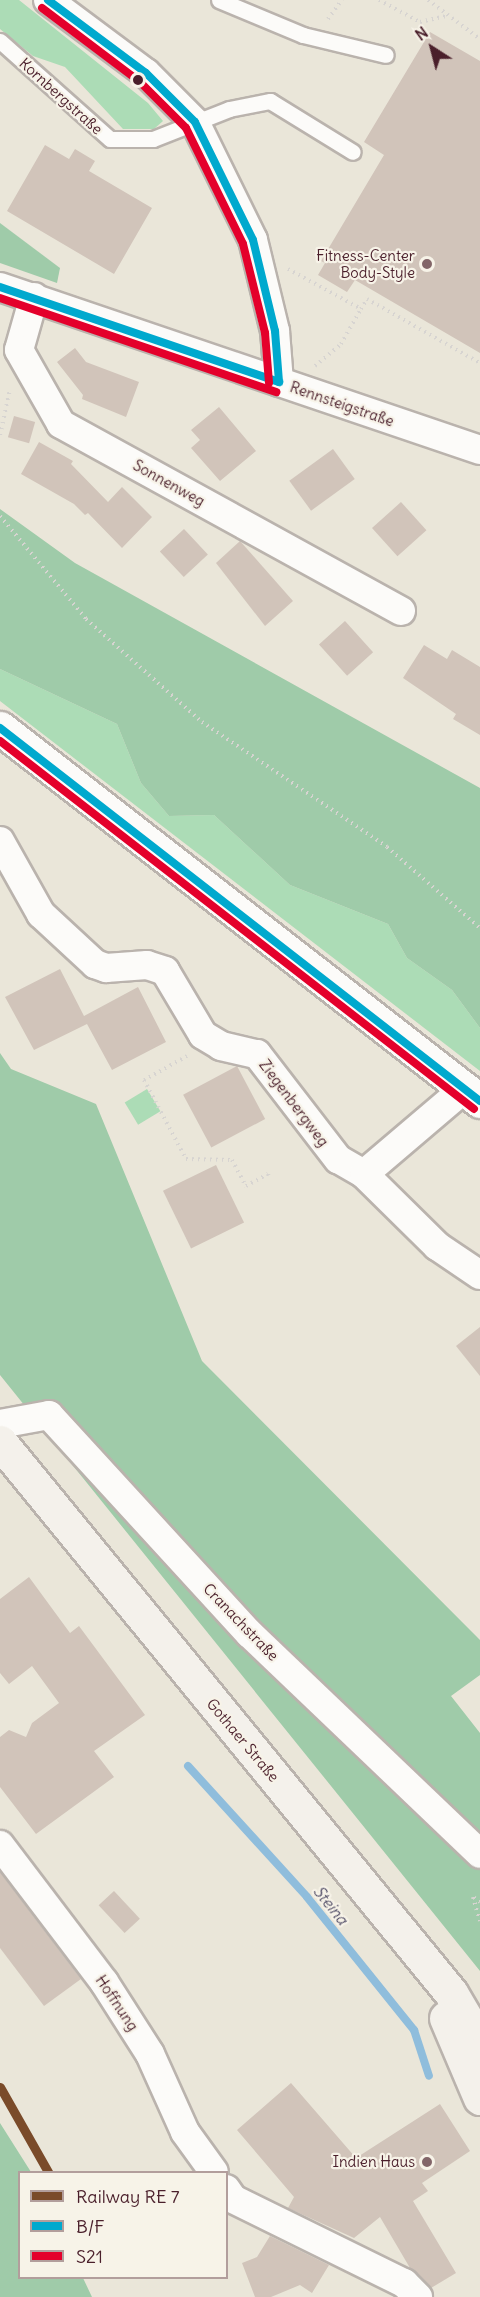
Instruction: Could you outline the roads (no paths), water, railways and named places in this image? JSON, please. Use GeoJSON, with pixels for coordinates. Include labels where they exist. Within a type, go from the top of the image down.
{"type":"FeatureCollection","features":[{"type":"Feature","properties":{"kind":"main road","name":"Gothaer Straße"},"geometry":{"type":"LineString","coordinates":[[0,1442],[347,1864],[425,1967],[451,1993],[480,2042]]}},
{"type":"Feature","properties":{"kind":"main road"},"geometry":{"type":"LineString","coordinates":[[425,1967],[480,2098]]}},
{"type":"Feature","properties":{"kind":"street"},"geometry":{"type":"LineString","coordinates":[[48,0],[146,73],[195,122],[225,177],[256,252],[275,331],[279,382]]}},
{"type":"Feature","properties":{"kind":"street","name":"Rennsteigstraße"},"geometry":{"type":"LineString","coordinates":[[0,287],[480,450]]}},
{"type":"Feature","properties":{"kind":"street","name":"Sonnenweg"},"geometry":{"type":"LineString","coordinates":[[34,297],[19,350],[61,424],[401,611]]}},
{"type":"Feature","properties":{"kind":"street"},"geometry":{"type":"LineString","coordinates":[[0,728],[472,1095],[364,1174]]}},
{"type":"Feature","properties":{"kind":"street","name":"Ziegenbergweg"},"geometry":{"type":"LineString","coordinates":[[0,841],[41,914],[95,964],[106,968],[147,964],[165,970],[203,1035],[212,1043],[257,1054],[324,1144],[338,1159],[364,1174],[409,1222],[480,1275]]}},
{"type":"Feature","properties":{"kind":"street","name":"Cranachstraße"},"geometry":{"type":"LineString","coordinates":[[0,1424],[50,1415],[250,1634],[480,1854]]}},
{"type":"Feature","properties":{"kind":"street","name":"Hoffnung"},"geometry":{"type":"LineString","coordinates":[[0,1845],[104,1982],[150,2054],[185,2132],[213,2171]]}},
{"type":"Feature","properties":{"kind":"street"},"geometry":{"type":"LineString","coordinates":[[228,2192],[233,2199],[404,2283],[418,2297]]}},
{"type":"Feature","properties":{"kind":"lane"},"geometry":{"type":"LineString","coordinates":[[219,0],[303,34],[387,55]]}},
{"type":"Feature","properties":{"kind":"lane","name":"Kornbergstraße"},"geometry":{"type":"LineString","coordinates":[[0,41],[110,139],[153,139],[229,109],[270,101],[353,152]]}},
{"type":"Feature","properties":{"kind":"waterway","name":"Steina"},"geometry":{"type":"LineString","coordinates":[[188,1766],[307,1897],[414,2030],[429,2076]]}},
{"type":"Feature","properties":{"kind":"place","name":"Fitness-Center Body-Style"},"geometry":{"type":"Point","coordinates":[427,264]}},
{"type":"Feature","properties":{"kind":"place","name":"Indien Haus"},"geometry":{"type":"Point","coordinates":[427,2162]}}]}
